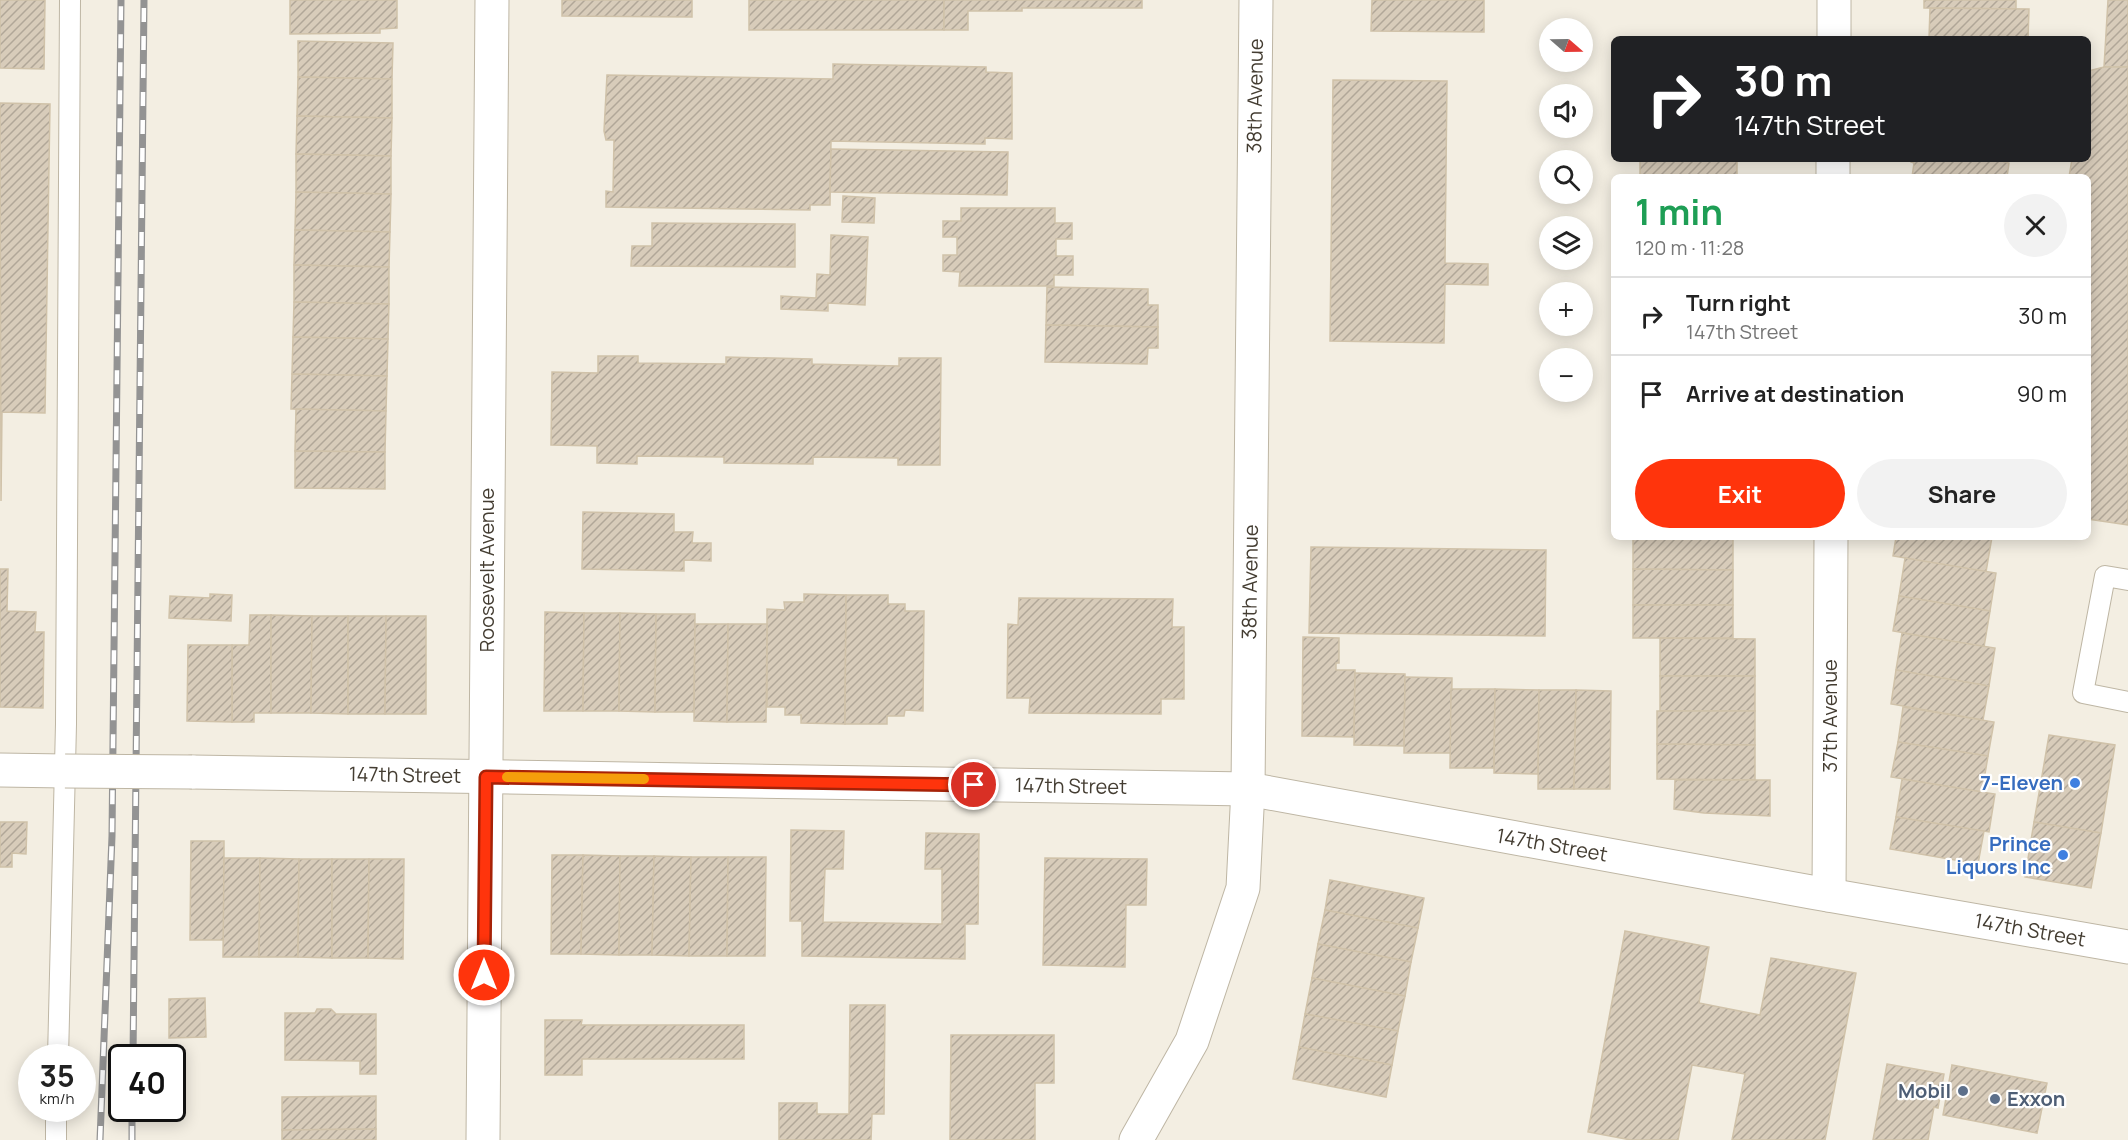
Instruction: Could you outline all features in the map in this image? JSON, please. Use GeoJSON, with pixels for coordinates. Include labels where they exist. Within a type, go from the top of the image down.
{"type":"FeatureCollection","features":[{"type":"Feature","properties":{"kind":"street","name":"Roosevelt Avenue"},"geometry":{"type":"LineString","coordinates":[[483,1140],[492,0]]}},
{"type":"Feature","properties":{"kind":"street","name":"38th Avenue"},"geometry":{"type":"LineString","coordinates":[[1136,1140],[1192,1041],[1243,888],[1248,789],[1256,0]]}},
{"type":"Feature","properties":{"kind":"street"},"geometry":{"type":"LineString","coordinates":[[1834,0],[1834,36]]}},
{"type":"Feature","properties":{"kind":"street","name":"37th Avenue"},"geometry":{"type":"LineString","coordinates":[[1829,895],[1831,540]]}},
{"type":"Feature","properties":{"kind":"street","name":"147th Street"},"geometry":{"type":"LineString","coordinates":[[0,770],[1248,789],[2128,947]]}},
{"type":"Feature","properties":{"kind":"lane"},"geometry":{"type":"LineString","coordinates":[[58,1044],[65,771],[70,0]]}},
{"type":"Feature","properties":{"kind":"lane"},"geometry":{"type":"LineString","coordinates":[[2128,580],[2105,576],[2083,693],[2128,702]]}},
{"type":"Feature","properties":{"kind":"lane"},"geometry":{"type":"LineString","coordinates":[[56,1122],[56,1140]]}},
{"type":"Feature","properties":{"kind":"building"},"geometry":{"type":"Polygon","coordinates":[[[0,0],[45,0],[44,69],[0,68],[0,0]]]}},
{"type":"Feature","properties":{"kind":"building"},"geometry":{"type":"Polygon","coordinates":[[[290,0],[397,0],[397,28],[380,29],[380,33],[290,34],[290,0]]]}},
{"type":"Feature","properties":{"kind":"building"},"geometry":{"type":"Polygon","coordinates":[[[562,0],[692,0],[692,17],[562,16],[562,0]]]}},
{"type":"Feature","properties":{"kind":"building"},"geometry":{"type":"Polygon","coordinates":[[[749,0],[944,0],[944,30],[749,30],[749,0]]]}},
{"type":"Feature","properties":{"kind":"building"},"geometry":{"type":"Polygon","coordinates":[[[944,0],[1142,0],[1142,8],[1022,8],[1022,11],[968,11],[968,30],[944,30],[944,0]]]}},
{"type":"Feature","properties":{"kind":"building"},"geometry":{"type":"Polygon","coordinates":[[[1372,0],[1484,0],[1484,32],[1371,31],[1372,0]]]}},
{"type":"Feature","properties":{"kind":"building"},"geometry":{"type":"Polygon","coordinates":[[[1924,0],[2016,0],[2016,9],[1924,8],[1924,0]]]}},
{"type":"Feature","properties":{"kind":"building"},"geometry":{"type":"Polygon","coordinates":[[[2108,0],[2128,0],[2128,67],[2104,67],[2108,0]]]}},
{"type":"Feature","properties":{"kind":"building"},"geometry":{"type":"Polygon","coordinates":[[[1930,8],[2029,9],[2028,36],[1929,36],[1930,8]]]}},
{"type":"Feature","properties":{"kind":"building"},"geometry":{"type":"Polygon","coordinates":[[[298,41],[393,43],[392,79],[298,77],[298,41]]]}},
{"type":"Feature","properties":{"kind":"building"},"geometry":{"type":"Polygon","coordinates":[[[833,64],[986,67],[986,72],[1012,73],[1012,139],[985,138],[985,144],[831,141],[830,205],[810,205],[810,210],[606,207],[606,191],[613,192],[614,140],[606,140],[604,131],[607,75],[833,79],[833,64]]]}},
{"type":"Feature","properties":{"kind":"building"},"geometry":{"type":"Polygon","coordinates":[[[2104,67],[2128,67],[2128,525],[2091,519],[2091,174],[2070,174],[2072,162],[2091,162],[2091,70],[2104,67]]]}},
{"type":"Feature","properties":{"kind":"building"},"geometry":{"type":"Polygon","coordinates":[[[298,77],[392,79],[392,118],[297,116],[298,77]]]}},
{"type":"Feature","properties":{"kind":"building"},"geometry":{"type":"Polygon","coordinates":[[[1333,80],[1447,81],[1445,263],[1488,264],[1488,285],[1445,284],[1444,343],[1330,341],[1333,80]]]}},
{"type":"Feature","properties":{"kind":"building"},"geometry":{"type":"Polygon","coordinates":[[[0,103],[50,104],[45,413],[2,412],[1,501],[0,103]]]}},
{"type":"Feature","properties":{"kind":"building"},"geometry":{"type":"Polygon","coordinates":[[[297,116],[392,118],[391,156],[296,154],[297,116]]]}},
{"type":"Feature","properties":{"kind":"building"},"geometry":{"type":"Polygon","coordinates":[[[831,149],[1008,152],[1007,195],[830,192],[831,149]]]}},
{"type":"Feature","properties":{"kind":"building"},"geometry":{"type":"Polygon","coordinates":[[[296,154],[391,156],[391,194],[296,192],[296,154]]]}},
{"type":"Feature","properties":{"kind":"building"},"geometry":{"type":"Polygon","coordinates":[[[1640,162],[1737,162],[1737,174],[1640,174],[1640,162]]]}},
{"type":"Feature","properties":{"kind":"building"},"geometry":{"type":"Polygon","coordinates":[[[1911,162],[2009,163],[2007,174],[1912,174],[1914,163],[1911,162]]]}},
{"type":"Feature","properties":{"kind":"building"},"geometry":{"type":"Polygon","coordinates":[[[296,192],[391,194],[390,232],[295,230],[296,192]]]}},
{"type":"Feature","properties":{"kind":"building"},"geometry":{"type":"Polygon","coordinates":[[[843,196],[875,198],[874,223],[842,222],[843,196]]]}},
{"type":"Feature","properties":{"kind":"building"},"geometry":{"type":"Polygon","coordinates":[[[961,208],[1055,208],[1055,223],[1072,223],[1072,239],[1056,239],[1056,256],[1073,256],[1073,275],[1054,275],[1054,286],[959,286],[960,272],[943,271],[943,255],[957,255],[957,237],[943,237],[943,221],[961,221],[961,208]]]}},
{"type":"Feature","properties":{"kind":"building"},"geometry":{"type":"Polygon","coordinates":[[[652,223],[795,224],[795,267],[631,266],[632,246],[652,246],[652,223]]]}},
{"type":"Feature","properties":{"kind":"building"},"geometry":{"type":"Polygon","coordinates":[[[295,230],[390,232],[389,267],[294,265],[295,230]]]}},
{"type":"Feature","properties":{"kind":"building"},"geometry":{"type":"Polygon","coordinates":[[[831,235],[868,237],[865,305],[828,303],[828,311],[781,309],[781,296],[816,298],[817,274],[830,275],[831,235]]]}},
{"type":"Feature","properties":{"kind":"building"},"geometry":{"type":"Polygon","coordinates":[[[294,265],[389,267],[389,304],[294,302],[294,265]]]}},
{"type":"Feature","properties":{"kind":"building"},"geometry":{"type":"Polygon","coordinates":[[[1047,287],[1148,289],[1148,305],[1158,305],[1158,327],[1046,325],[1047,287]]]}},
{"type":"Feature","properties":{"kind":"building"},"geometry":{"type":"Polygon","coordinates":[[[294,302],[389,304],[388,339],[293,337],[294,302]]]}},
{"type":"Feature","properties":{"kind":"building"},"geometry":{"type":"Polygon","coordinates":[[[1046,325],[1158,327],[1158,348],[1148,348],[1147,364],[1045,362],[1046,325]]]}},
{"type":"Feature","properties":{"kind":"building"},"geometry":{"type":"Polygon","coordinates":[[[293,337],[388,339],[387,376],[292,374],[293,337]]]}},
{"type":"Feature","properties":{"kind":"building"},"geometry":{"type":"Polygon","coordinates":[[[598,356],[638,356],[638,363],[726,364],[726,357],[812,359],[812,364],[899,366],[899,358],[941,358],[940,465],[898,465],[898,458],[813,457],[813,464],[724,463],[724,457],[637,456],[637,464],[597,463],[597,446],[551,445],[552,372],[598,373],[598,356]]]}},
{"type":"Feature","properties":{"kind":"building"},"geometry":{"type":"Polygon","coordinates":[[[292,374],[387,376],[386,411],[291,409],[292,374]]]}},
{"type":"Feature","properties":{"kind":"building"},"geometry":{"type":"Polygon","coordinates":[[[296,409],[386,411],[385,452],[295,451],[296,409]]]}},
{"type":"Feature","properties":{"kind":"building"},"geometry":{"type":"Polygon","coordinates":[[[295,451],[385,452],[385,489],[295,488],[295,451]]]}},
{"type":"Feature","properties":{"kind":"building"},"geometry":{"type":"Polygon","coordinates":[[[583,512],[674,514],[674,532],[693,532],[692,543],[711,543],[711,561],[684,560],[684,571],[582,569],[583,512]]]}},
{"type":"Feature","properties":{"kind":"building"},"geometry":{"type":"Polygon","coordinates":[[[1633,540],[1733,540],[1733,570],[1633,569],[1633,540]]]}},
{"type":"Feature","properties":{"kind":"building"},"geometry":{"type":"Polygon","coordinates":[[[1896,540],[1991,540],[1986,572],[1893,556],[1896,540]]]}},
{"type":"Feature","properties":{"kind":"building"},"geometry":{"type":"Polygon","coordinates":[[[1311,547],[1546,550],[1545,636],[1309,633],[1311,547]]]}},
{"type":"Feature","properties":{"kind":"building"},"geometry":{"type":"Polygon","coordinates":[[[1905,558],[1996,573],[1990,611],[1899,596],[1905,558]]]}},
{"type":"Feature","properties":{"kind":"building"},"geometry":{"type":"Polygon","coordinates":[[[0,569],[8,569],[7,611],[36,612],[35,632],[44,632],[43,708],[0,707],[0,569]]]}},
{"type":"Feature","properties":{"kind":"building"},"geometry":{"type":"Polygon","coordinates":[[[1633,569],[1733,570],[1733,605],[1633,605],[1633,569]]]}},
{"type":"Feature","properties":{"kind":"building"},"geometry":{"type":"Polygon","coordinates":[[[210,594],[232,595],[231,621],[169,618],[170,596],[210,598],[210,594]]]}},
{"type":"Feature","properties":{"kind":"building"},"geometry":{"type":"Polygon","coordinates":[[[804,594],[846,595],[845,724],[801,723],[801,715],[785,715],[785,707],[767,707],[767,609],[785,610],[784,602],[804,602],[804,594]]]}},
{"type":"Feature","properties":{"kind":"building"},"geometry":{"type":"Polygon","coordinates":[[[846,595],[888,595],[888,604],[905,604],[905,611],[924,611],[923,711],[905,710],[904,716],[887,716],[887,724],[845,724],[846,595]]]}},
{"type":"Feature","properties":{"kind":"building"},"geometry":{"type":"Polygon","coordinates":[[[1899,596],[1990,611],[1984,647],[1893,631],[1899,596]]]}},
{"type":"Feature","properties":{"kind":"building"},"geometry":{"type":"Polygon","coordinates":[[[1019,598],[1173,599],[1172,627],[1184,627],[1184,699],[1161,699],[1161,714],[1029,713],[1030,698],[1007,698],[1008,624],[1018,625],[1019,598]]]}},
{"type":"Feature","properties":{"kind":"building"},"geometry":{"type":"Polygon","coordinates":[[[1633,605],[1733,605],[1733,638],[1633,638],[1633,605]]]}},
{"type":"Feature","properties":{"kind":"building"},"geometry":{"type":"Polygon","coordinates":[[[545,612],[584,613],[583,711],[544,711],[545,612]]]}},
{"type":"Feature","properties":{"kind":"building"},"geometry":{"type":"Polygon","coordinates":[[[584,613],[620,613],[619,711],[583,711],[584,613]]]}},
{"type":"Feature","properties":{"kind":"building"},"geometry":{"type":"Polygon","coordinates":[[[620,613],[656,614],[655,712],[619,711],[620,613]]]}},
{"type":"Feature","properties":{"kind":"building"},"geometry":{"type":"Polygon","coordinates":[[[656,614],[695,614],[694,712],[655,712],[656,614]]]}},
{"type":"Feature","properties":{"kind":"building"},"geometry":{"type":"Polygon","coordinates":[[[250,615],[271,615],[271,713],[254,713],[254,722],[232,722],[232,645],[249,645],[250,615]]]}},
{"type":"Feature","properties":{"kind":"building"},"geometry":{"type":"Polygon","coordinates":[[[271,615],[312,616],[311,713],[271,713],[271,615]]]}},
{"type":"Feature","properties":{"kind":"building"},"geometry":{"type":"Polygon","coordinates":[[[312,616],[348,616],[348,714],[311,713],[312,616]]]}},
{"type":"Feature","properties":{"kind":"building"},"geometry":{"type":"Polygon","coordinates":[[[348,616],[386,616],[385,714],[348,714],[348,616]]]}},
{"type":"Feature","properties":{"kind":"building"},"geometry":{"type":"Polygon","coordinates":[[[386,616],[426,616],[426,714],[385,714],[386,616]]]}},
{"type":"Feature","properties":{"kind":"building"},"geometry":{"type":"Polygon","coordinates":[[[695,624],[728,624],[727,722],[694,721],[695,624]]]}},
{"type":"Feature","properties":{"kind":"building"},"geometry":{"type":"Polygon","coordinates":[[[728,624],[767,624],[766,722],[727,722],[728,624]]]}},
{"type":"Feature","properties":{"kind":"building"},"geometry":{"type":"Polygon","coordinates":[[[1902,633],[1995,648],[1989,686],[1896,670],[1902,633]]]}},
{"type":"Feature","properties":{"kind":"building"},"geometry":{"type":"Polygon","coordinates":[[[1303,637],[1339,638],[1339,663],[1336,663],[1336,670],[1355,670],[1354,737],[1302,736],[1303,637]]]}},
{"type":"Feature","properties":{"kind":"building"},"geometry":{"type":"Polygon","coordinates":[[[1660,638],[1755,639],[1755,676],[1660,676],[1660,638]]]}},
{"type":"Feature","properties":{"kind":"building"},"geometry":{"type":"Polygon","coordinates":[[[188,645],[232,645],[232,722],[187,721],[188,645]]]}},
{"type":"Feature","properties":{"kind":"building"},"geometry":{"type":"Polygon","coordinates":[[[1896,670],[1989,686],[1983,720],[1891,704],[1896,670]]]}},
{"type":"Feature","properties":{"kind":"building"},"geometry":{"type":"Polygon","coordinates":[[[1355,673],[1405,674],[1404,746],[1354,745],[1355,673]]]}},
{"type":"Feature","properties":{"kind":"building"},"geometry":{"type":"Polygon","coordinates":[[[1660,676],[1755,676],[1755,711],[1660,711],[1660,676]]]}},
{"type":"Feature","properties":{"kind":"building"},"geometry":{"type":"Polygon","coordinates":[[[1405,677],[1452,678],[1451,753],[1404,753],[1405,677]]]}},
{"type":"Feature","properties":{"kind":"building"},"geometry":{"type":"Polygon","coordinates":[[[1451,689],[1495,689],[1494,768],[1450,768],[1451,689]]]}},
{"type":"Feature","properties":{"kind":"building"},"geometry":{"type":"Polygon","coordinates":[[[1495,689],[1539,690],[1538,774],[1494,773],[1495,689]]]}},
{"type":"Feature","properties":{"kind":"building"},"geometry":{"type":"Polygon","coordinates":[[[1539,690],[1576,690],[1574,789],[1538,789],[1539,690]]]}},
{"type":"Feature","properties":{"kind":"building"},"geometry":{"type":"Polygon","coordinates":[[[1576,690],[1611,691],[1610,789],[1574,789],[1576,690]]]}},
{"type":"Feature","properties":{"kind":"building"},"geometry":{"type":"Polygon","coordinates":[[[1903,707],[1994,722],[1988,756],[1898,742],[1903,707]]]}},
{"type":"Feature","properties":{"kind":"building"},"geometry":{"type":"Polygon","coordinates":[[[1657,711],[1755,711],[1755,745],[1657,744],[1657,711]]]}},
{"type":"Feature","properties":{"kind":"building","name":"7-Eleven"},"geometry":{"type":"Polygon","coordinates":[[[2049,735],[2115,745],[2101,833],[2034,822],[2049,735]]]}},
{"type":"Feature","properties":{"kind":"building"},"geometry":{"type":"Polygon","coordinates":[[[1898,742],[1988,756],[1982,792],[1891,777],[1898,742]]]}},
{"type":"Feature","properties":{"kind":"building"},"geometry":{"type":"Polygon","coordinates":[[[1657,744],[1755,745],[1755,780],[1657,779],[1657,744]]]}},
{"type":"Feature","properties":{"kind":"building"},"geometry":{"type":"Polygon","coordinates":[[[1902,779],[1995,794],[1989,832],[1896,817],[1902,779]]]}},
{"type":"Feature","properties":{"kind":"building"},"geometry":{"type":"Polygon","coordinates":[[[1675,780],[1770,780],[1770,816],[1704,813],[1674,809],[1675,780]]]}},
{"type":"Feature","properties":{"kind":"building"},"geometry":{"type":"Polygon","coordinates":[[[1896,817],[1984,831],[1978,864],[1890,849],[1896,817]]]}},
{"type":"Feature","properties":{"kind":"building"},"geometry":{"type":"Polygon","coordinates":[[[0,822],[27,822],[26,854],[12,853],[12,867],[0,867],[0,822]]]}},
{"type":"Feature","properties":{"kind":"building","name":"Prince Liquors Inc"},"geometry":{"type":"Polygon","coordinates":[[[2034,822],[2101,833],[2091,888],[2025,877],[2034,822]]]}},
{"type":"Feature","properties":{"kind":"building"},"geometry":{"type":"Polygon","coordinates":[[[791,830],[844,831],[843,869],[825,869],[823,922],[942,924],[942,869],[925,869],[926,833],[979,834],[978,924],[965,924],[965,959],[802,956],[802,921],[790,921],[791,830]]]}},
{"type":"Feature","properties":{"kind":"building"},"geometry":{"type":"Polygon","coordinates":[[[191,841],[224,841],[224,940],[190,940],[191,841]]]}},
{"type":"Feature","properties":{"kind":"building"},"geometry":{"type":"Polygon","coordinates":[[[552,855],[583,855],[581,954],[551,954],[552,855]]]}},
{"type":"Feature","properties":{"kind":"building"},"geometry":{"type":"Polygon","coordinates":[[[583,855],[620,856],[619,955],[581,954],[583,855]]]}},
{"type":"Feature","properties":{"kind":"building"},"geometry":{"type":"Polygon","coordinates":[[[620,856],[654,856],[652,955],[619,955],[620,856]]]}},
{"type":"Feature","properties":{"kind":"building"},"geometry":{"type":"Polygon","coordinates":[[[654,856],[691,857],[689,956],[652,955],[654,856]]]}},
{"type":"Feature","properties":{"kind":"building"},"geometry":{"type":"Polygon","coordinates":[[[691,857],[728,857],[727,956],[689,956],[691,857]]]}},
{"type":"Feature","properties":{"kind":"building"},"geometry":{"type":"Polygon","coordinates":[[[728,857],[766,857],[765,956],[727,956],[728,857]]]}},
{"type":"Feature","properties":{"kind":"building"},"geometry":{"type":"Polygon","coordinates":[[[224,858],[260,858],[259,957],[223,957],[224,858]]]}},
{"type":"Feature","properties":{"kind":"building"},"geometry":{"type":"Polygon","coordinates":[[[260,858],[299,859],[298,957],[259,957],[260,858]]]}},
{"type":"Feature","properties":{"kind":"building"},"geometry":{"type":"Polygon","coordinates":[[[1045,858],[1147,859],[1146,905],[1126,905],[1125,967],[1043,965],[1045,858]]]}},
{"type":"Feature","properties":{"kind":"building"},"geometry":{"type":"Polygon","coordinates":[[[299,859],[332,859],[332,958],[298,957],[299,859]]]}},
{"type":"Feature","properties":{"kind":"building"},"geometry":{"type":"Polygon","coordinates":[[[332,859],[369,859],[368,958],[332,958],[332,859]]]}},
{"type":"Feature","properties":{"kind":"building"},"geometry":{"type":"Polygon","coordinates":[[[369,859],[404,859],[403,959],[368,958],[369,859]]]}},
{"type":"Feature","properties":{"kind":"building"},"geometry":{"type":"Polygon","coordinates":[[[1330,880],[1424,898],[1418,928],[1325,910],[1330,880]]]}},
{"type":"Feature","properties":{"kind":"building"},"geometry":{"type":"Polygon","coordinates":[[[1325,910],[1418,928],[1411,962],[1318,944],[1325,910]]]}},
{"type":"Feature","properties":{"kind":"building"},"geometry":{"type":"Polygon","coordinates":[[[1625,931],[1709,947],[1699,1003],[1760,1015],[1771,958],[1856,973],[1825,1140],[1732,1140],[1745,1074],[1692,1065],[1678,1140],[1631,1140],[1588,1132],[1625,931]]]}},
{"type":"Feature","properties":{"kind":"building"},"geometry":{"type":"Polygon","coordinates":[[[1318,944],[1411,962],[1405,996],[1312,978],[1318,944]]]}},
{"type":"Feature","properties":{"kind":"building"},"geometry":{"type":"Polygon","coordinates":[[[1312,978],[1405,996],[1398,1031],[1305,1014],[1312,978]]]}},
{"type":"Feature","properties":{"kind":"building"},"geometry":{"type":"Polygon","coordinates":[[[205,998],[206,1037],[169,1038],[169,999],[205,998]]]}},
{"type":"Feature","properties":{"kind":"building"},"geometry":{"type":"Polygon","coordinates":[[[850,1005],[885,1005],[884,1114],[872,1114],[871,1140],[779,1140],[779,1103],[817,1103],[817,1114],[849,1114],[850,1005]]]}},
{"type":"Feature","properties":{"kind":"building"},"geometry":{"type":"Polygon","coordinates":[[[317,1009],[331,1009],[336,1014],[376,1014],[376,1074],[360,1074],[360,1061],[285,1060],[285,1013],[315,1013],[317,1009]]]}},
{"type":"Feature","properties":{"kind":"building"},"geometry":{"type":"Polygon","coordinates":[[[1305,1014],[1398,1031],[1392,1065],[1299,1047],[1305,1014]]]}},
{"type":"Feature","properties":{"kind":"building"},"geometry":{"type":"Polygon","coordinates":[[[545,1020],[582,1020],[581,1025],[744,1025],[744,1059],[582,1059],[582,1075],[545,1075],[545,1020]]]}},
{"type":"Feature","properties":{"kind":"building"},"geometry":{"type":"Polygon","coordinates":[[[951,1035],[1054,1035],[1054,1083],[1035,1083],[1035,1140],[950,1140],[951,1035]]]}},
{"type":"Feature","properties":{"kind":"building"},"geometry":{"type":"Polygon","coordinates":[[[1299,1047],[1392,1065],[1386,1097],[1293,1079],[1299,1047]]]}},
{"type":"Feature","properties":{"kind":"building"},"geometry":{"type":"Polygon","coordinates":[[[1887,1064],[1944,1074],[1938,1108],[1934,1107],[1928,1140],[1873,1140],[1887,1064]]]}},
{"type":"Feature","properties":{"kind":"building","name":"Exxon"},"geometry":{"type":"Polygon","coordinates":[[[1952,1065],[2047,1083],[2037,1133],[1943,1115],[1952,1065]]]}},
{"type":"Feature","properties":{"kind":"building"},"geometry":{"type":"Polygon","coordinates":[[[376,1096],[376,1129],[282,1130],[282,1097],[376,1096]]]}},
{"type":"Feature","properties":{"kind":"building"},"geometry":{"type":"Polygon","coordinates":[[[376,1129],[376,1140],[282,1140],[282,1130],[376,1129]]]}},
{"type":"Feature","properties":{"kind":"railway"},"geometry":{"type":"LineString","coordinates":[[100,1140],[112,836],[121,0]]}},
{"type":"Feature","properties":{"kind":"railway"},"geometry":{"type":"LineString","coordinates":[[133,1044],[144,0]]}},
{"type":"Feature","properties":{"kind":"railway"},"geometry":{"type":"LineString","coordinates":[[132,1122],[132,1140]]}},
{"type":"Feature","properties":{"kind":"slow traffic"},"geometry":{"type":"LineString","coordinates":[[507,777],[644,779]]}},
{"type":"Feature","properties":{"kind":"place","name":"7-Eleven"},"geometry":{"type":"Point","coordinates":[2075,783]}},
{"type":"Feature","properties":{"kind":"place","name":"Prince Liquors Inc"},"geometry":{"type":"Point","coordinates":[2063,855]}},
{"type":"Feature","properties":{"kind":"place","name":"Mobil"},"geometry":{"type":"Point","coordinates":[1963,1091]}},
{"type":"Feature","properties":{"kind":"place","name":"Exxon"},"geometry":{"type":"Point","coordinates":[1995,1099]}},
{"type":"Feature","properties":{"kind":"route"},"geometry":{"type":"LineString","coordinates":[[484,975],[486,777],[974,785]]}}]}
